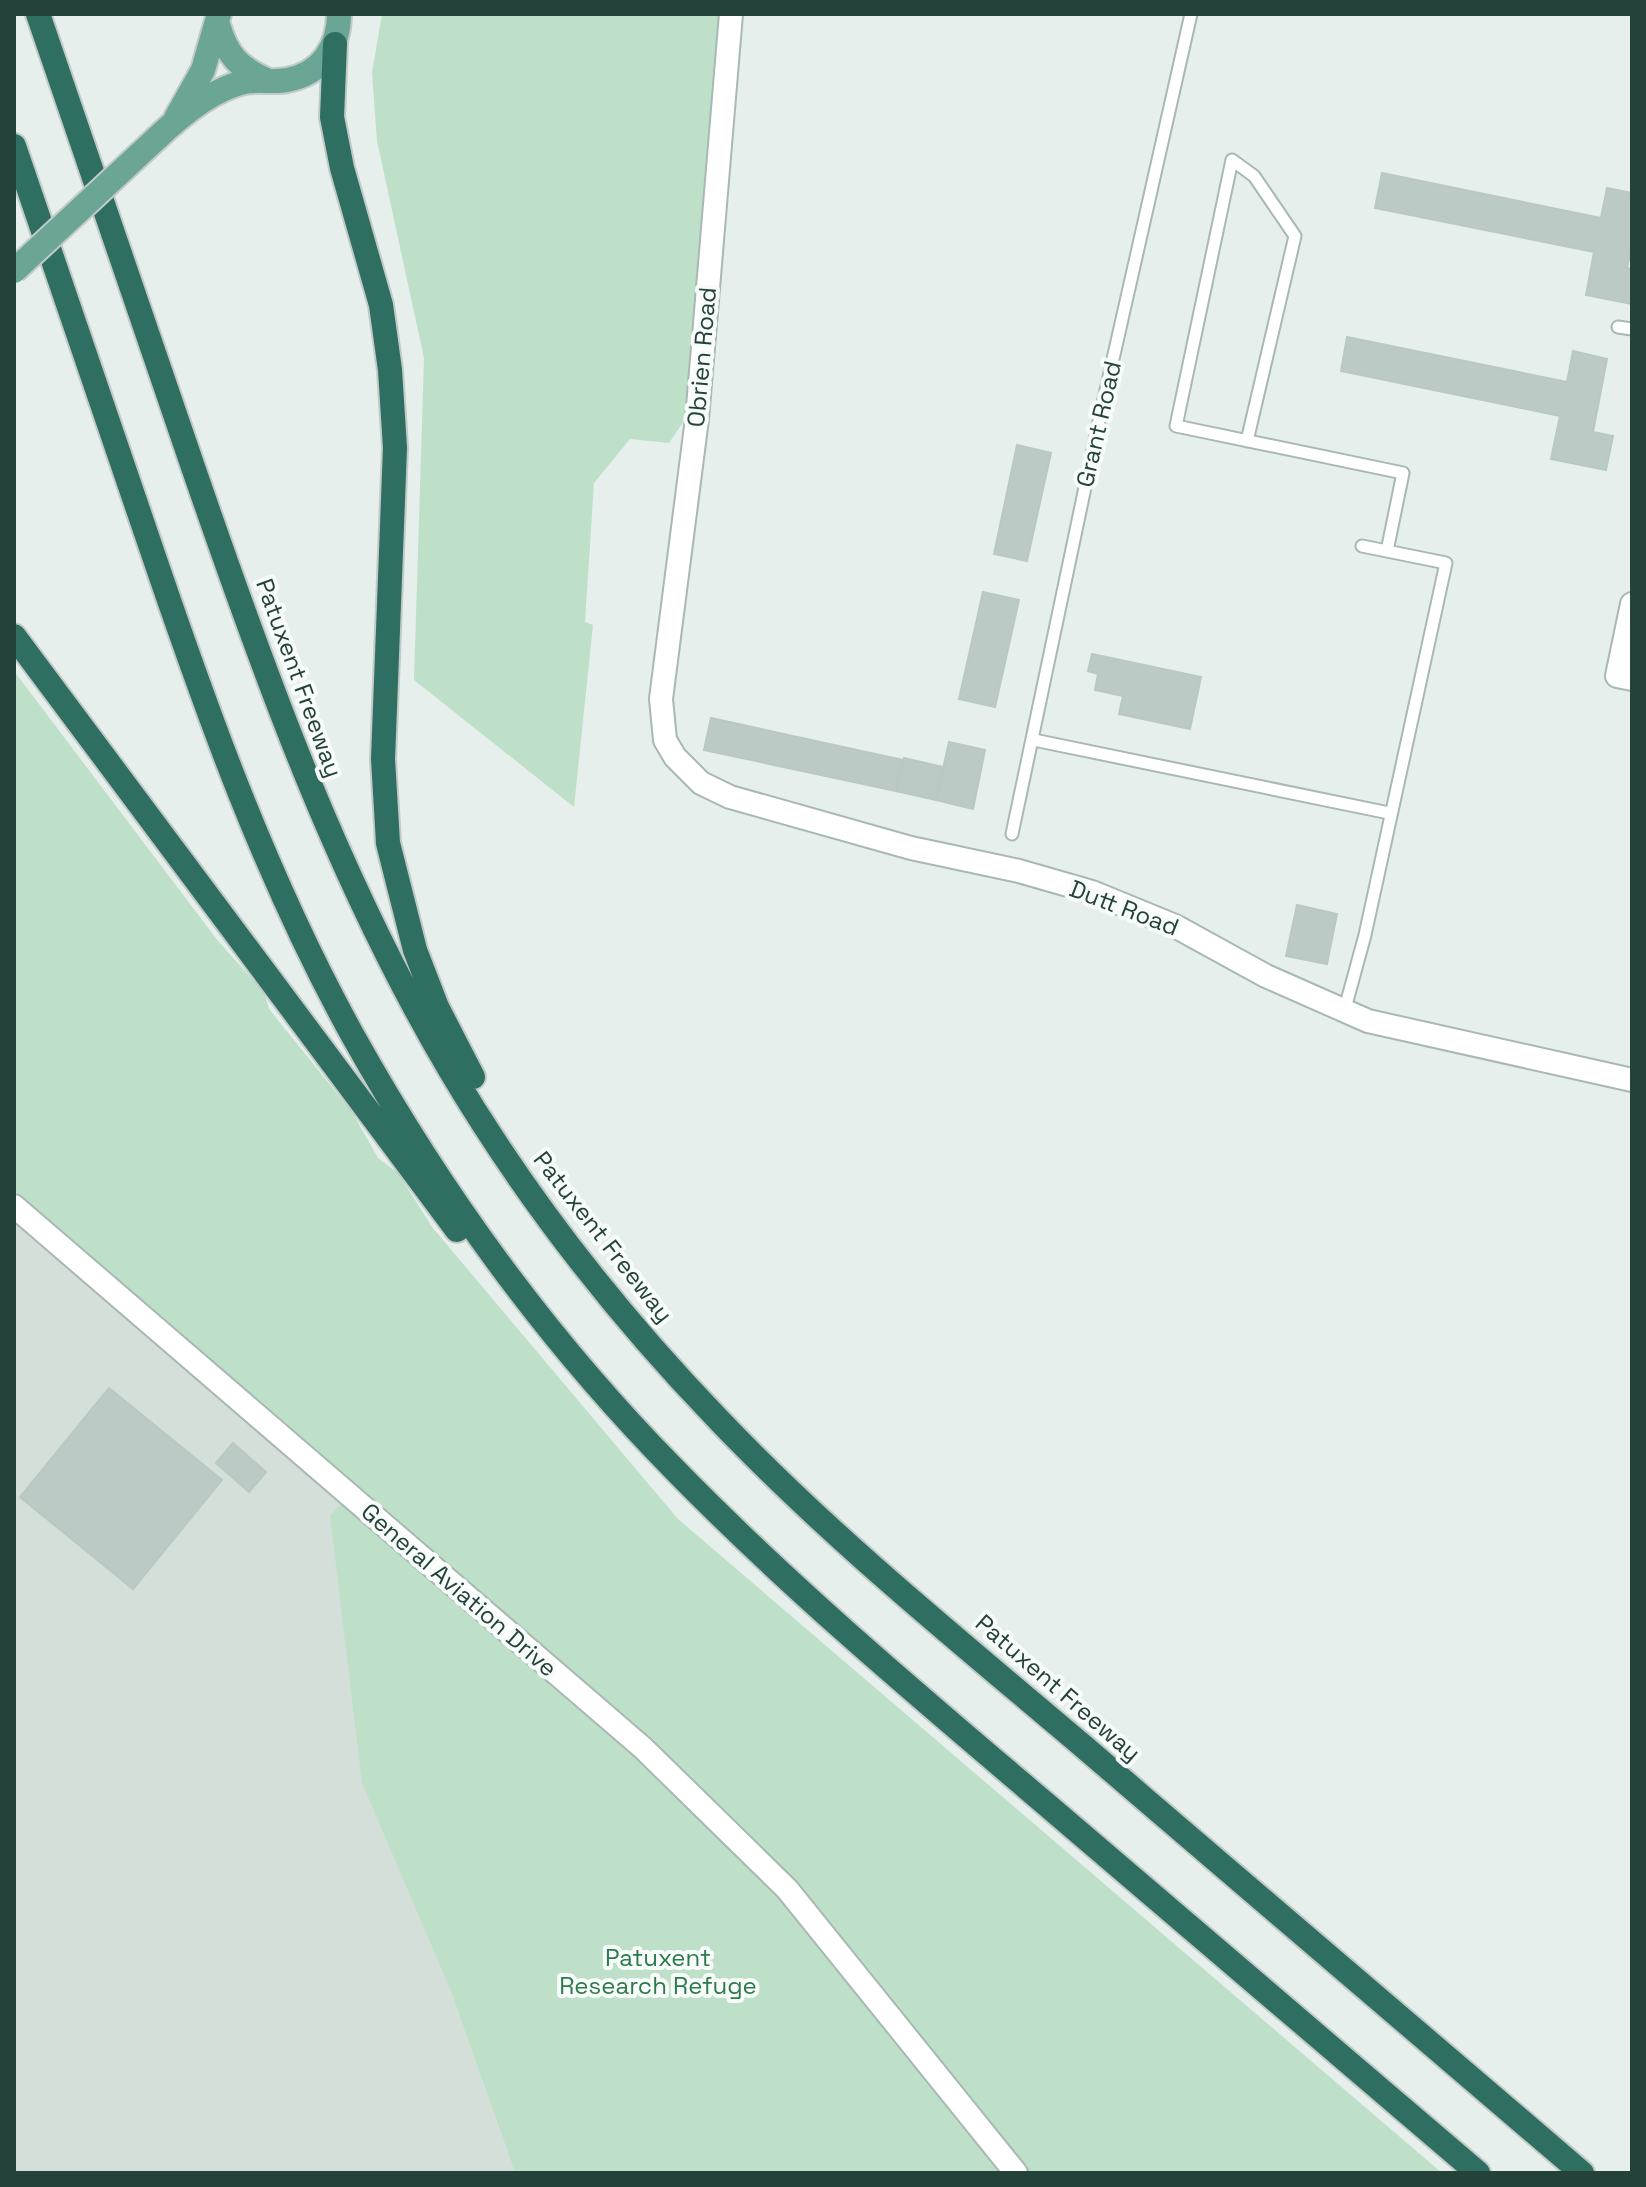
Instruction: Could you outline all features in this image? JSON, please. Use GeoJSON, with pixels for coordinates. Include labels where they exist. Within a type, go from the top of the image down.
{"type":"FeatureCollection","features":[{"type":"Feature","properties":{"kind":"highway","name":"Patuxent Freeway"},"geometry":{"type":"LineString","coordinates":[[38,14],[268,686],[364,911],[454,1077],[513,1168],[585,1265],[735,1437],[867,1561],[1582,2173]]}},
{"type":"Feature","properties":{"kind":"highway"},"geometry":{"type":"LineString","coordinates":[[335,44],[332,117],[342,168],[381,305],[390,370],[395,448],[383,759],[388,843],[398,891],[415,950],[437,1007],[468,1069],[657,1351]]}},
{"type":"Feature","properties":{"kind":"highway"},"geometry":{"type":"LineString","coordinates":[[14,146],[207,713],[257,839],[305,944],[387,1095],[458,1206],[536,1311],[606,1396]]}},
{"type":"Feature","properties":{"kind":"highway"},"geometry":{"type":"LineString","coordinates":[[14,636],[445,1216],[530,1316],[606,1396],[742,1537],[826,1614],[1478,2173]]}},
{"type":"Feature","properties":{"kind":"highway"},"geometry":{"type":"LineString","coordinates":[[14,645],[40,673]]}},
{"type":"Feature","properties":{"kind":"main road"},"geometry":{"type":"LineString","coordinates":[[14,271],[165,131],[227,88],[266,80],[285,81],[307,74],[324,61],[335,44],[339,14]]}},
{"type":"Feature","properties":{"kind":"main road"},"geometry":{"type":"LineString","coordinates":[[218,20],[225,47],[234,61],[266,80]]}},
{"type":"Feature","properties":{"kind":"main road"},"geometry":{"type":"LineString","coordinates":[[165,131],[203,70],[218,20]]}},
{"type":"Feature","properties":{"kind":"street","name":"Obrien Road"},"geometry":{"type":"LineString","coordinates":[[661,699],[697,419],[731,14]]}},
{"type":"Feature","properties":{"kind":"street"},"geometry":{"type":"LineString","coordinates":[[1625,677],[1632,604]]}},
{"type":"Feature","properties":{"kind":"street","name":"Dutt Road"},"geometry":{"type":"LineString","coordinates":[[661,699],[665,740],[687,771],[714,791],[866,836],[1019,871],[1106,896],[1175,926],[1266,976],[1344,1013],[1411,1032],[1632,1080]]}},
{"type":"Feature","properties":{"kind":"street","name":"General Aviation Drive"},"geometry":{"type":"LineString","coordinates":[[14,1206],[643,1748],[787,1889],[1016,2173]]}},
{"type":"Feature","properties":{"kind":"lane","name":"Grant Road"},"geometry":{"type":"LineString","coordinates":[[1012,834],[1034,740],[1062,590],[1191,14]]}},
{"type":"Feature","properties":{"kind":"lane"},"geometry":{"type":"LineString","coordinates":[[1247,441],[1295,236],[1254,176],[1232,160],[1176,426],[1247,441],[1403,473],[1387,551]]}},
{"type":"Feature","properties":{"kind":"lane"},"geometry":{"type":"LineString","coordinates":[[1618,327],[1632,329]]}},
{"type":"Feature","properties":{"kind":"lane"},"geometry":{"type":"LineString","coordinates":[[1344,1013],[1365,935],[1389,813],[1446,563],[1362,546]]}},
{"type":"Feature","properties":{"kind":"lane"},"geometry":{"type":"LineString","coordinates":[[1034,740],[1389,813]]}},
{"type":"Feature","properties":{"kind":"shaded area"},"geometry":{"type":"Polygon","coordinates":[[[14,1166],[373,1467],[450,1989],[515,2173],[14,2173],[14,1166]]]}},
{"type":"Feature","properties":{"kind":"green space"},"geometry":{"type":"Polygon","coordinates":[[[382,14],[721,14],[690,412],[669,443],[630,439],[594,483],[585,622],[593,625],[574,807],[414,680],[424,358],[377,141],[372,73],[382,14]]]}},
{"type":"Feature","properties":{"kind":"green space","name":"Patuxent Research Refuge"},"geometry":{"type":"Polygon","coordinates":[[[14,671],[218,941],[264,992],[269,1009],[352,1112],[378,1158],[398,1173],[432,1227],[678,1519],[1442,2173],[515,2173],[450,1989],[362,1783],[330,1516],[354,1488],[14,1198],[14,671]]]}},
{"type":"Feature","properties":{"kind":"building"},"geometry":{"type":"Polygon","coordinates":[[[1382,173],[1601,218],[1607,188],[1632,193],[1632,245],[1627,268],[1632,269],[1632,304],[1586,295],[1594,252],[1375,208],[1382,173]]]}},
{"type":"Feature","properties":{"kind":"building"},"geometry":{"type":"Polygon","coordinates":[[[1347,337],[1567,382],[1573,351],[1607,359],[1593,432],[1613,436],[1606,470],[1551,459],[1560,416],[1341,371],[1347,337]]]}},
{"type":"Feature","properties":{"kind":"building"},"geometry":{"type":"Polygon","coordinates":[[[1017,445],[1051,453],[1027,561],[994,554],[1017,445]]]}},
{"type":"Feature","properties":{"kind":"building"},"geometry":{"type":"Polygon","coordinates":[[[983,592],[1019,600],[995,707],[959,699],[983,592]]]}},
{"type":"Feature","properties":{"kind":"building"},"geometry":{"type":"Polygon","coordinates":[[[1092,654],[1201,677],[1190,729],[1119,714],[1123,696],[1095,690],[1098,674],[1088,671],[1092,654]]]}},
{"type":"Feature","properties":{"kind":"building"},"geometry":{"type":"Polygon","coordinates":[[[711,718],[903,760],[896,791],[704,750],[711,718]]]}},
{"type":"Feature","properties":{"kind":"building"},"geometry":{"type":"Polygon","coordinates":[[[949,742],[985,750],[973,809],[936,800],[949,742]]]}},
{"type":"Feature","properties":{"kind":"building"},"geometry":{"type":"Polygon","coordinates":[[[904,758],[943,767],[936,800],[896,791],[904,758]]]}},
{"type":"Feature","properties":{"kind":"building"},"geometry":{"type":"Polygon","coordinates":[[[1297,905],[1337,914],[1327,964],[1286,956],[1297,905]]]}},
{"type":"Feature","properties":{"kind":"building"},"geometry":{"type":"Polygon","coordinates":[[[109,1388],[222,1480],[133,1589],[20,1497],[109,1388]]]}},
{"type":"Feature","properties":{"kind":"building"},"geometry":{"type":"Polygon","coordinates":[[[233,1443],[266,1472],[249,1492],[216,1463],[233,1443]]]}}]}
